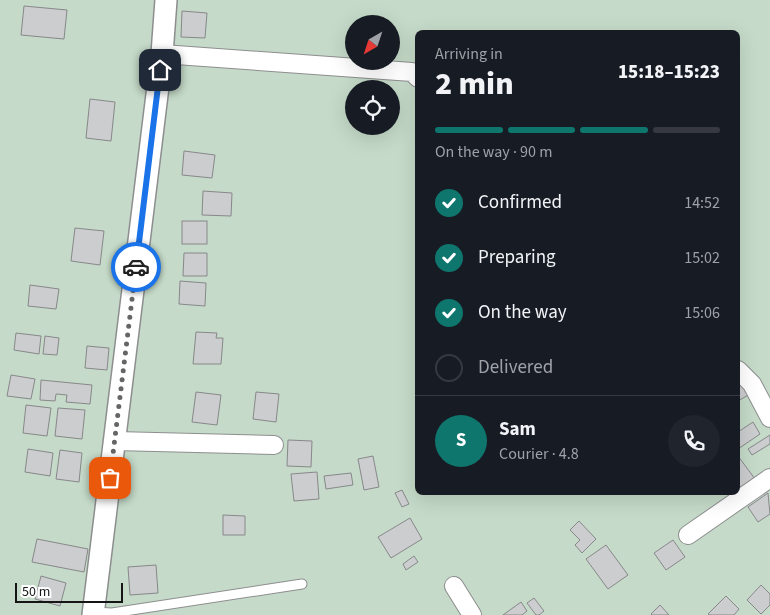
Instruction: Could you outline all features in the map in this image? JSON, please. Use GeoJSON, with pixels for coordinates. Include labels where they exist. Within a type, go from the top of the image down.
{"type":"FeatureCollection","features":[{"type":"Feature","properties":{"kind":"street"},"geometry":{"type":"LineString","coordinates":[[93,614],[162,54],[166,0]]}},
{"type":"Feature","properties":{"kind":"street"},"geometry":{"type":"LineString","coordinates":[[162,54],[412,72],[415,75]]}},
{"type":"Feature","properties":{"kind":"street"},"geometry":{"type":"LineString","coordinates":[[740,372],[752,384],[770,418]]}},
{"type":"Feature","properties":{"kind":"street"},"geometry":{"type":"LineString","coordinates":[[115,442],[274,445]]}},
{"type":"Feature","properties":{"kind":"street"},"geometry":{"type":"LineString","coordinates":[[688,535],[770,478]]}},
{"type":"Feature","properties":{"kind":"street"},"geometry":{"type":"LineString","coordinates":[[454,586],[472,615]]}},
{"type":"Feature","properties":{"kind":"lane"},"geometry":{"type":"LineString","coordinates":[[93,614],[112,613],[302,584]]}},
{"type":"Feature","properties":{"kind":"green space"},"geometry":{"type":"Polygon","coordinates":[[[0,0],[770,0],[770,615],[0,615],[0,0]]]}},
{"type":"Feature","properties":{"kind":"building"},"geometry":{"type":"Polygon","coordinates":[[[24,6],[67,10],[64,39],[21,35],[24,6]]]}},
{"type":"Feature","properties":{"kind":"building"},"geometry":{"type":"Polygon","coordinates":[[[182,11],[207,13],[205,38],[181,37],[182,11]]]}},
{"type":"Feature","properties":{"kind":"building"},"geometry":{"type":"Polygon","coordinates":[[[90,99],[115,102],[111,141],[86,138],[90,99]]]}},
{"type":"Feature","properties":{"kind":"building"},"geometry":{"type":"Polygon","coordinates":[[[184,151],[215,155],[212,178],[182,175],[184,151]]]}},
{"type":"Feature","properties":{"kind":"building"},"geometry":{"type":"Polygon","coordinates":[[[203,191],[232,193],[231,216],[202,215],[203,191]]]}},
{"type":"Feature","properties":{"kind":"building"},"geometry":{"type":"Polygon","coordinates":[[[182,221],[207,221],[207,244],[182,244],[182,221]]]}},
{"type":"Feature","properties":{"kind":"building"},"geometry":{"type":"Polygon","coordinates":[[[75,228],[104,231],[100,265],[71,261],[75,228]]]}},
{"type":"Feature","properties":{"kind":"building"},"geometry":{"type":"Polygon","coordinates":[[[184,253],[207,253],[207,276],[183,276],[184,253]]]}},
{"type":"Feature","properties":{"kind":"building"},"geometry":{"type":"Polygon","coordinates":[[[180,281],[206,283],[205,306],[179,304],[180,281]]]}},
{"type":"Feature","properties":{"kind":"building"},"geometry":{"type":"Polygon","coordinates":[[[30,285],[59,289],[56,309],[28,306],[30,285]]]}},
{"type":"Feature","properties":{"kind":"building"},"geometry":{"type":"Polygon","coordinates":[[[196,332],[217,333],[216,338],[223,338],[221,364],[193,364],[196,332]]]}},
{"type":"Feature","properties":{"kind":"building"},"geometry":{"type":"Polygon","coordinates":[[[16,333],[41,336],[39,354],[14,350],[16,333]]]}},
{"type":"Feature","properties":{"kind":"building"},"geometry":{"type":"Polygon","coordinates":[[[45,336],[59,338],[57,355],[43,354],[45,336]]]}},
{"type":"Feature","properties":{"kind":"building"},"geometry":{"type":"Polygon","coordinates":[[[87,346],[109,348],[107,370],[85,368],[87,346]]]}},
{"type":"Feature","properties":{"kind":"building"},"geometry":{"type":"Polygon","coordinates":[[[11,375],[35,379],[31,399],[7,396],[11,375]]]}},
{"type":"Feature","properties":{"kind":"building"},"geometry":{"type":"Polygon","coordinates":[[[41,380],[92,385],[90,404],[66,402],[67,395],[56,394],[55,401],[40,400],[41,380]]]}},
{"type":"Feature","properties":{"kind":"building"},"geometry":{"type":"Polygon","coordinates":[[[742,380],[750,394],[740,400],[740,381],[742,380]]]}},
{"type":"Feature","properties":{"kind":"building"},"geometry":{"type":"Polygon","coordinates":[[[196,392],[221,395],[217,425],[192,422],[196,392]]]}},
{"type":"Feature","properties":{"kind":"building"},"geometry":{"type":"Polygon","coordinates":[[[256,392],[279,394],[276,422],[253,419],[256,392]]]}},
{"type":"Feature","properties":{"kind":"building"},"geometry":{"type":"Polygon","coordinates":[[[26,405],[51,408],[47,436],[23,433],[26,405]]]}},
{"type":"Feature","properties":{"kind":"building"},"geometry":{"type":"Polygon","coordinates":[[[58,408],[85,410],[82,439],[55,436],[58,408]]]}},
{"type":"Feature","properties":{"kind":"building"},"geometry":{"type":"Polygon","coordinates":[[[753,422],[760,434],[740,448],[740,431],[753,422]]]}},
{"type":"Feature","properties":{"kind":"building"},"geometry":{"type":"Polygon","coordinates":[[[770,435],[770,444],[752,455],[748,449],[770,435]]]}},
{"type":"Feature","properties":{"kind":"building"},"geometry":{"type":"Polygon","coordinates":[[[288,440],[312,441],[311,467],[287,466],[288,440]]]}},
{"type":"Feature","properties":{"kind":"building"},"geometry":{"type":"Polygon","coordinates":[[[28,449],[53,453],[50,476],[25,472],[28,449]]]}},
{"type":"Feature","properties":{"kind":"building"},"geometry":{"type":"Polygon","coordinates":[[[60,450],[82,453],[79,482],[56,479],[60,450]]]}},
{"type":"Feature","properties":{"kind":"building"},"geometry":{"type":"Polygon","coordinates":[[[373,456],[379,487],[364,490],[358,459],[373,456]]]}},
{"type":"Feature","properties":{"kind":"building"},"geometry":{"type":"Polygon","coordinates":[[[740,459],[755,479],[740,491],[740,459]]]}},
{"type":"Feature","properties":{"kind":"building"},"geometry":{"type":"Polygon","coordinates":[[[96,460],[107,461],[105,480],[94,478],[96,460]]]}},
{"type":"Feature","properties":{"kind":"building"},"geometry":{"type":"Polygon","coordinates":[[[317,472],[319,499],[294,501],[291,474],[317,472]]]}},
{"type":"Feature","properties":{"kind":"building"},"geometry":{"type":"Polygon","coordinates":[[[351,473],[353,485],[326,489],[324,476],[351,473]]]}},
{"type":"Feature","properties":{"kind":"building"},"geometry":{"type":"Polygon","coordinates":[[[402,490],[409,504],[402,507],[395,493],[402,490]]]}},
{"type":"Feature","properties":{"kind":"building"},"geometry":{"type":"Polygon","coordinates":[[[768,493],[770,514],[758,522],[748,507],[768,493]]]}},
{"type":"Feature","properties":{"kind":"building"},"geometry":{"type":"Polygon","coordinates":[[[223,515],[245,516],[245,535],[223,535],[223,515]]]}},
{"type":"Feature","properties":{"kind":"building"},"geometry":{"type":"Polygon","coordinates":[[[410,518],[422,539],[391,558],[378,537],[410,518]]]}},
{"type":"Feature","properties":{"kind":"building"},"geometry":{"type":"Polygon","coordinates":[[[579,521],[596,539],[582,553],[575,545],[580,540],[570,530],[579,521]]]}},
{"type":"Feature","properties":{"kind":"building"},"geometry":{"type":"Polygon","coordinates":[[[37,539],[88,549],[84,572],[32,562],[37,539]]]}},
{"type":"Feature","properties":{"kind":"building"},"geometry":{"type":"Polygon","coordinates":[[[673,540],[685,557],[666,570],[654,553],[673,540]]]}},
{"type":"Feature","properties":{"kind":"building"},"geometry":{"type":"Polygon","coordinates":[[[606,545],[628,575],[608,589],[586,559],[606,545]]]}},
{"type":"Feature","properties":{"kind":"building"},"geometry":{"type":"Polygon","coordinates":[[[414,556],[418,562],[406,570],[403,564],[414,556]]]}},
{"type":"Feature","properties":{"kind":"building"},"geometry":{"type":"Polygon","coordinates":[[[156,565],[158,593],[130,595],[128,567],[156,565]]]}},
{"type":"Feature","properties":{"kind":"building"},"geometry":{"type":"Polygon","coordinates":[[[41,576],[66,583],[60,606],[35,599],[41,576]]]}},
{"type":"Feature","properties":{"kind":"building"},"geometry":{"type":"Polygon","coordinates":[[[761,585],[770,594],[770,605],[761,614],[747,600],[761,585]]]}},
{"type":"Feature","properties":{"kind":"building"},"geometry":{"type":"Polygon","coordinates":[[[726,596],[739,609],[734,615],[708,614],[726,596]]]}},
{"type":"Feature","properties":{"kind":"building"},"geometry":{"type":"Polygon","coordinates":[[[534,598],[544,611],[539,615],[536,615],[527,603],[534,598]]]}},
{"type":"Feature","properties":{"kind":"building"},"geometry":{"type":"Polygon","coordinates":[[[521,602],[527,611],[522,615],[503,615],[521,602]]]}},
{"type":"Feature","properties":{"kind":"building"},"geometry":{"type":"Polygon","coordinates":[[[660,605],[669,615],[651,614],[660,605]]]}},
{"type":"Feature","properties":{"kind":"way so far"},"geometry":{"type":"LineString","coordinates":[[110,478],[136,267]]}},
{"type":"Feature","properties":{"kind":"route"},"geometry":{"type":"LineString","coordinates":[[136,267],[160,70]]}}]}
